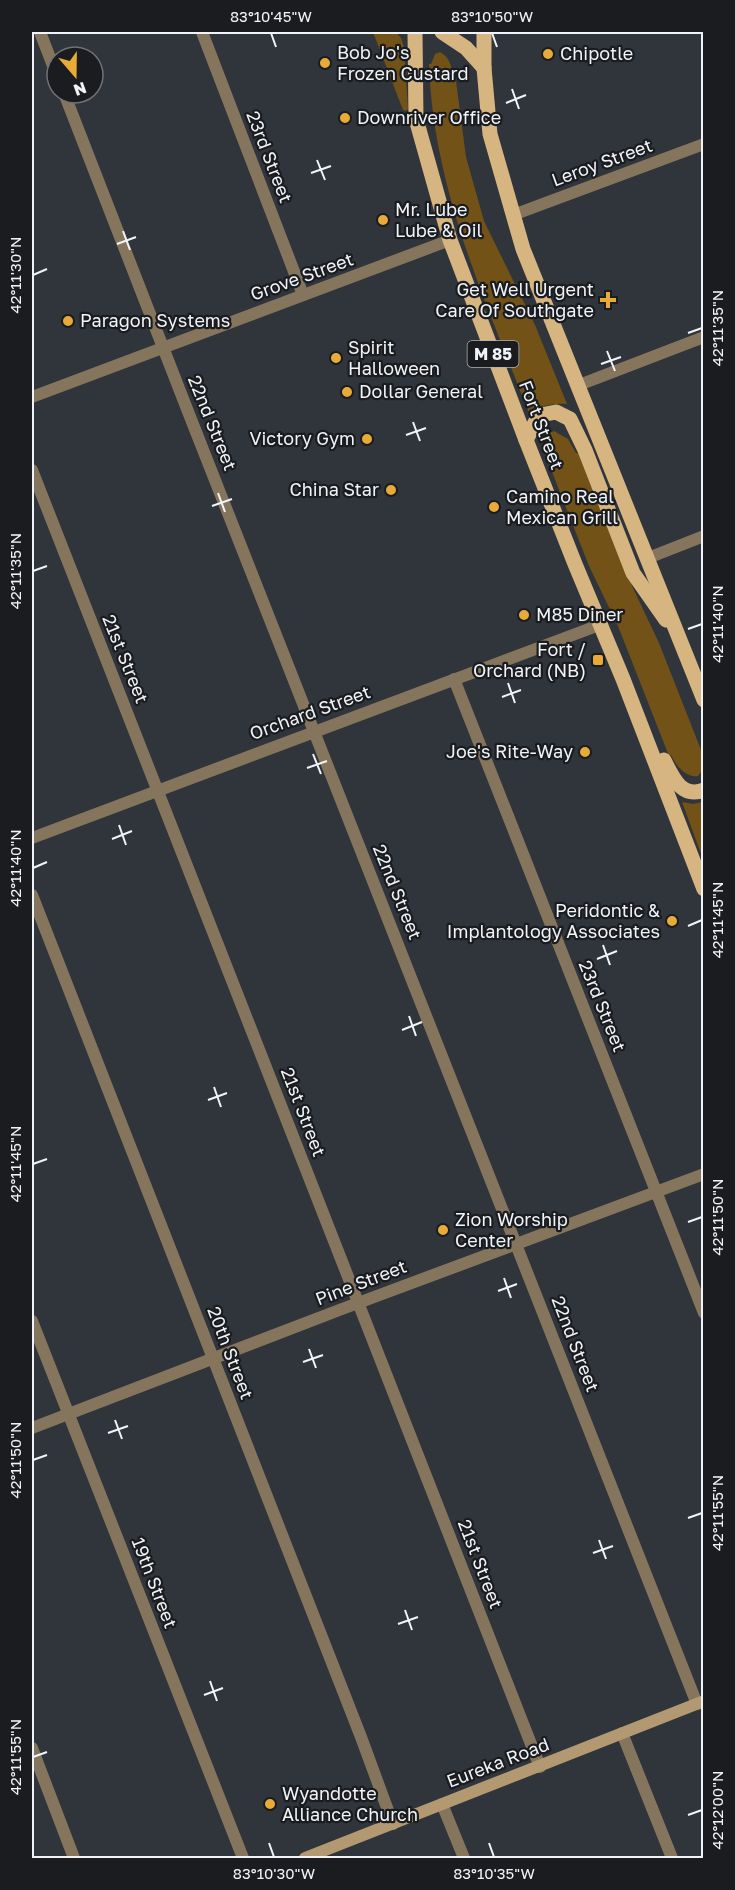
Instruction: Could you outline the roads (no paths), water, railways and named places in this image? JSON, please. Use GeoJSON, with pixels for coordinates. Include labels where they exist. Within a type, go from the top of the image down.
{"type":"FeatureCollection","features":[{"type":"Feature","properties":{"kind":"main road"},"geometry":{"type":"LineString","coordinates":[[404,32],[410,40],[415,56]]}},
{"type":"Feature","properties":{"kind":"main road","name":"Fort Street"},"geometry":{"type":"LineString","coordinates":[[415,32],[416,119],[450,240],[526,440],[602,624],[703,884]]}},
{"type":"Feature","properties":{"kind":"main road"},"geometry":{"type":"LineString","coordinates":[[442,32],[466,48],[484,68]]}},
{"type":"Feature","properties":{"kind":"main road"},"geometry":{"type":"LineString","coordinates":[[484,32],[484,68],[490,134],[524,249],[704,700]]}},
{"type":"Feature","properties":{"kind":"main road"},"geometry":{"type":"LineString","coordinates":[[526,440],[531,427],[542,416],[556,412],[570,419],[585,450],[633,573],[680,640]]}},
{"type":"Feature","properties":{"kind":"main road"},"geometry":{"type":"LineString","coordinates":[[579,573],[591,585],[606,613],[665,762],[676,784],[692,792],[704,790]]}},
{"type":"Feature","properties":{"kind":"main road","name":"Eureka Road"},"geometry":{"type":"LineString","coordinates":[[305,1858],[700,1703]]}},
{"type":"Feature","properties":{"kind":"street","name":"23rd Street"},"geometry":{"type":"LineString","coordinates":[[202,32],[303,296]]}},
{"type":"Feature","properties":{"kind":"street","name":"22nd Street"},"geometry":{"type":"LineString","coordinates":[[69,105],[162,349],[700,1703]]}},
{"type":"Feature","properties":{"kind":"street","name":"Leroy Street"},"geometry":{"type":"LineString","coordinates":[[513,215],[704,144]]}},
{"type":"Feature","properties":{"kind":"street","name":"Grove Street"},"geometry":{"type":"LineString","coordinates":[[32,397],[450,240]]}},
{"type":"Feature","properties":{"kind":"street"},"geometry":{"type":"LineString","coordinates":[[579,385],[704,337]]}},
{"type":"Feature","properties":{"kind":"street","name":"21st Street"},"geometry":{"type":"LineString","coordinates":[[32,470],[540,1767]]}},
{"type":"Feature","properties":{"kind":"street"},"geometry":{"type":"LineString","coordinates":[[648,558],[704,536]]}},
{"type":"Feature","properties":{"kind":"street","name":"Orchard Street"},"geometry":{"type":"LineString","coordinates":[[32,838],[602,624]]}},
{"type":"Feature","properties":{"kind":"street","name":"23rd Street"},"geometry":{"type":"LineString","coordinates":[[454,679],[704,1313]]}},
{"type":"Feature","properties":{"kind":"street","name":"20th Street"},"geometry":{"type":"LineString","coordinates":[[32,895],[393,1824]]}},
{"type":"Feature","properties":{"kind":"street","name":"Pine Street"},"geometry":{"type":"LineString","coordinates":[[32,1428],[358,1302],[704,1174]]}},
{"type":"Feature","properties":{"kind":"street","name":"19th Street"},"geometry":{"type":"LineString","coordinates":[[32,1321],[243,1858]]}},
{"type":"Feature","properties":{"kind":"street"},"geometry":{"type":"LineString","coordinates":[[622,1733],[672,1858]]}},
{"type":"Feature","properties":{"kind":"street"},"geometry":{"type":"LineString","coordinates":[[32,1749],[74,1858]]}},
{"type":"Feature","properties":{"kind":"street"},"geometry":{"type":"LineString","coordinates":[[442,1804],[464,1858]]}},
{"type":"Feature","properties":{"kind":"place","name":"Chipotle"},"geometry":{"type":"Point","coordinates":[548,54]}},
{"type":"Feature","properties":{"kind":"place","name":"Bob Jo's Frozen Custard"},"geometry":{"type":"Point","coordinates":[325,63]}},
{"type":"Feature","properties":{"kind":"place","name":"Downriver Office"},"geometry":{"type":"Point","coordinates":[345,118]}},
{"type":"Feature","properties":{"kind":"place","name":"Mr. Lube Lube & Oil"},"geometry":{"type":"Point","coordinates":[383,220]}},
{"type":"Feature","properties":{"kind":"place","name":"Get Well Urgent Care Of Southgate"},"geometry":{"type":"Point","coordinates":[608,300]}},
{"type":"Feature","properties":{"kind":"place","name":"Paragon Systems"},"geometry":{"type":"Point","coordinates":[68,321]}},
{"type":"Feature","properties":{"kind":"place","name":"Spirit Halloween"},"geometry":{"type":"Point","coordinates":[336,358]}},
{"type":"Feature","properties":{"kind":"place","name":"Dollar General"},"geometry":{"type":"Point","coordinates":[347,392]}},
{"type":"Feature","properties":{"kind":"place","name":"Victory Gym"},"geometry":{"type":"Point","coordinates":[367,439]}},
{"type":"Feature","properties":{"kind":"place","name":"China Star"},"geometry":{"type":"Point","coordinates":[391,490]}},
{"type":"Feature","properties":{"kind":"place","name":"Camino Real Mexican Grill"},"geometry":{"type":"Point","coordinates":[494,507]}},
{"type":"Feature","properties":{"kind":"place","name":"M85 Diner"},"geometry":{"type":"Point","coordinates":[524,615]}},
{"type":"Feature","properties":{"kind":"place","name":"Fort / Orchard (NB)"},"geometry":{"type":"Point","coordinates":[598,660]}},
{"type":"Feature","properties":{"kind":"place","name":"Joe's Rite-Way"},"geometry":{"type":"Point","coordinates":[585,752]}},
{"type":"Feature","properties":{"kind":"place","name":"Peridontic & Implantology Associates"},"geometry":{"type":"Point","coordinates":[672,921]}},
{"type":"Feature","properties":{"kind":"place","name":"Zion Worship Center"},"geometry":{"type":"Point","coordinates":[443,1230]}},
{"type":"Feature","properties":{"kind":"place","name":"Wyandotte Alliance Church"},"geometry":{"type":"Point","coordinates":[270,1804]}}]}
